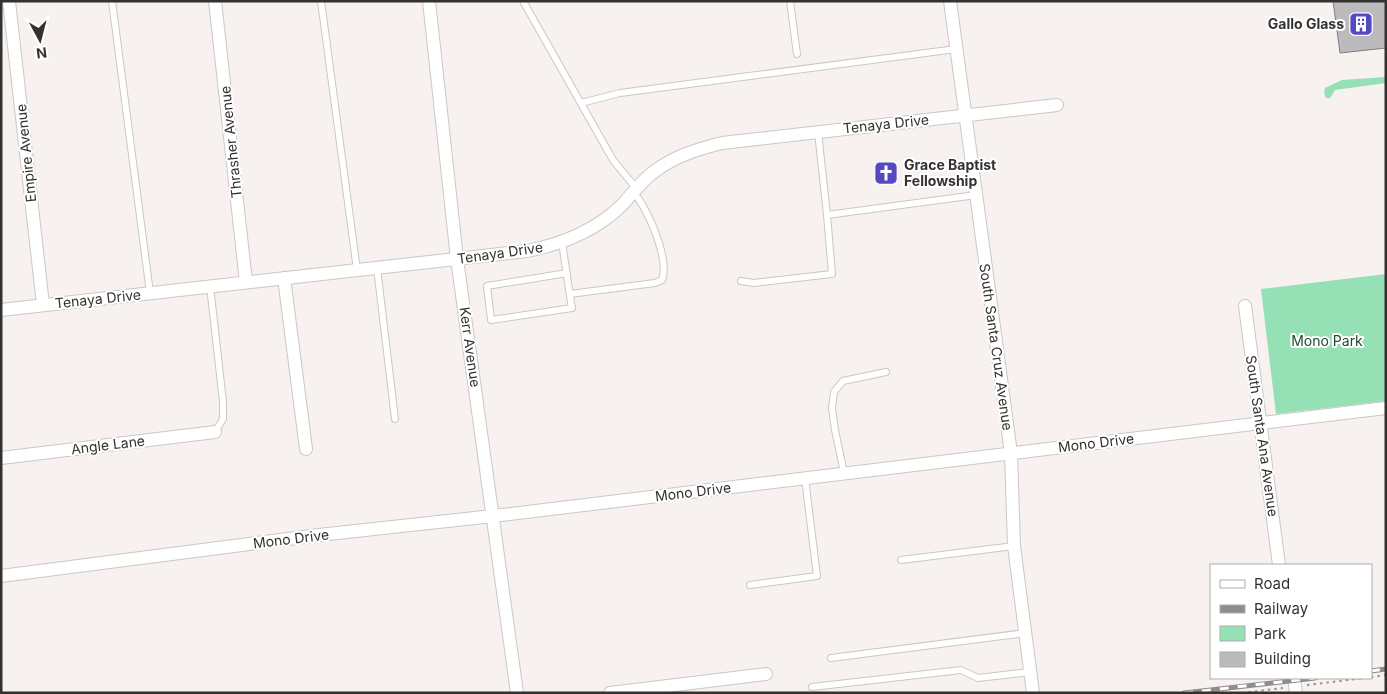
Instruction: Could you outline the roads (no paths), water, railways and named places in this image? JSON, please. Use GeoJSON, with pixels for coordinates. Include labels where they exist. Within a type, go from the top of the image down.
{"type":"FeatureCollection","features":[{"type":"Feature","properties":{"kind":"street","name":"Empire Avenue"},"geometry":{"type":"LineString","coordinates":[[9,1],[43,305]]}},
{"type":"Feature","properties":{"kind":"street","name":"Thrasher Avenue"},"geometry":{"type":"LineString","coordinates":[[215,1],[246,282]]}},
{"type":"Feature","properties":{"kind":"street","name":"Kerr Avenue"},"geometry":{"type":"LineString","coordinates":[[429,1],[457,259],[517,693]]}},
{"type":"Feature","properties":{"kind":"street","name":"South Santa Cruz Avenue"},"geometry":{"type":"LineString","coordinates":[[950,1],[1011,453],[1014,546],[1033,693]]}},
{"type":"Feature","properties":{"kind":"street","name":"Tenaya Drive"},"geometry":{"type":"LineString","coordinates":[[1,310],[457,259],[547,247],[571,239],[589,230],[622,204],[655,171],[683,155],[702,148],[722,143],[1057,105]]}},
{"type":"Feature","properties":{"kind":"street"},"geometry":{"type":"LineString","coordinates":[[284,278],[306,448]]}},
{"type":"Feature","properties":{"kind":"street","name":"South Santa Ana Avenue"},"geometry":{"type":"LineString","coordinates":[[1245,306],[1279,564]]}},
{"type":"Feature","properties":{"kind":"street","name":"Mono Drive"},"geometry":{"type":"LineString","coordinates":[[1,576],[319,535],[493,516],[1386,408]]}},
{"type":"Feature","properties":{"kind":"street","name":"Angle Lane"},"geometry":{"type":"LineString","coordinates":[[1,458],[215,432]]}},
{"type":"Feature","properties":{"kind":"street"},"geometry":{"type":"LineString","coordinates":[[610,693],[766,674]]}},
{"type":"Feature","properties":{"kind":"street"},"geometry":{"type":"LineString","coordinates":[[1294,679],[1296,693]]}},
{"type":"Feature","properties":{"kind":"lane"},"geometry":{"type":"LineString","coordinates":[[112,1],[150,293]]}},
{"type":"Feature","properties":{"kind":"lane"},"geometry":{"type":"LineString","coordinates":[[321,1],[357,270]]}},
{"type":"Feature","properties":{"kind":"lane"},"geometry":{"type":"LineString","coordinates":[[523,1],[613,160],[644,208],[658,238],[664,269],[662,280],[655,283],[570,294]]}},
{"type":"Feature","properties":{"kind":"lane"},"geometry":{"type":"LineString","coordinates":[[790,1],[797,54]]}},
{"type":"Feature","properties":{"kind":"lane"},"geometry":{"type":"LineString","coordinates":[[581,103],[629,92],[956,49]]}},
{"type":"Feature","properties":{"kind":"lane"},"geometry":{"type":"LineString","coordinates":[[741,281],[754,283],[832,274],[818,132]]}},
{"type":"Feature","properties":{"kind":"lane"},"geometry":{"type":"LineString","coordinates":[[827,215],[976,195]]}},
{"type":"Feature","properties":{"kind":"lane"},"geometry":{"type":"LineString","coordinates":[[562,242],[567,273],[572,308],[491,320],[487,286],[567,273]]}},
{"type":"Feature","properties":{"kind":"lane"},"geometry":{"type":"LineString","coordinates":[[377,268],[395,419]]}},
{"type":"Feature","properties":{"kind":"lane"},"geometry":{"type":"LineString","coordinates":[[210,286],[223,402],[223,419],[215,432]]}},
{"type":"Feature","properties":{"kind":"lane"},"geometry":{"type":"LineString","coordinates":[[844,474],[832,408],[834,392],[843,381],[886,372]]}},
{"type":"Feature","properties":{"kind":"lane"},"geometry":{"type":"LineString","coordinates":[[750,586],[817,576],[805,478]]}},
{"type":"Feature","properties":{"kind":"lane"},"geometry":{"type":"LineString","coordinates":[[901,560],[1014,546]]}},
{"type":"Feature","properties":{"kind":"lane"},"geometry":{"type":"LineString","coordinates":[[830,658],[1025,633]]}},
{"type":"Feature","properties":{"kind":"lane"},"geometry":{"type":"LineString","coordinates":[[812,688],[961,670],[978,678],[1030,672]]}},
{"type":"Feature","properties":{"kind":"railway"},"geometry":{"type":"LineString","coordinates":[[1372,671],[1386,669]]}},
{"type":"Feature","properties":{"kind":"railway"},"geometry":{"type":"LineString","coordinates":[[1184,693],[1306,679]]}},
{"type":"Feature","properties":{"kind":"place","name":"Gallo Glass"},"geometry":{"type":"Point","coordinates":[1361,24]}},
{"type":"Feature","properties":{"kind":"place","name":"Grace Baptist Fellowship"},"geometry":{"type":"Point","coordinates":[886,173]}},
{"type":"Feature","properties":{"kind":"park label","name":"Mono Park"},"geometry":{"type":"Point","coordinates":[1327,341]}}]}
